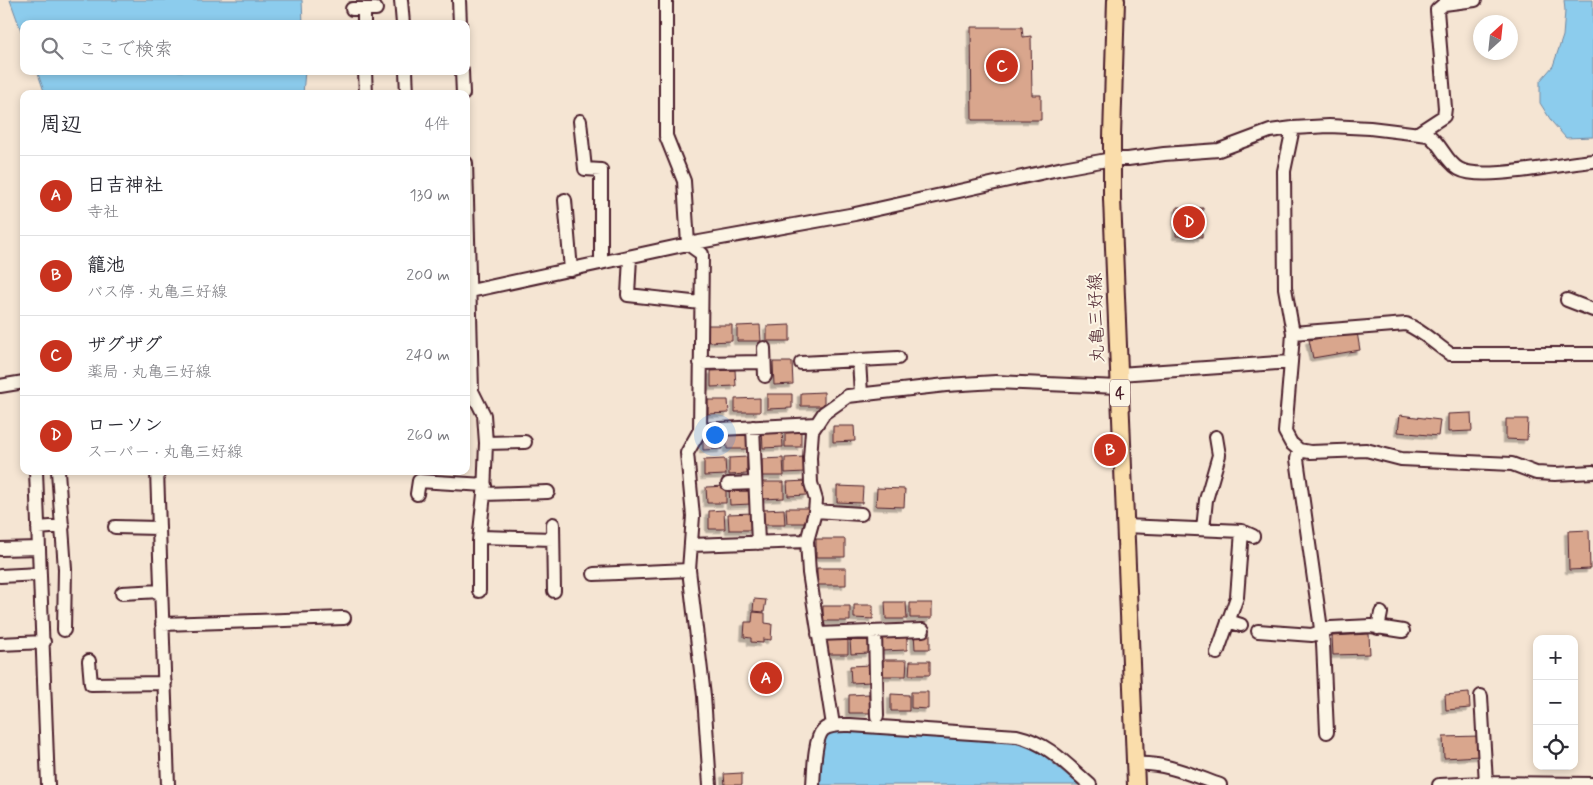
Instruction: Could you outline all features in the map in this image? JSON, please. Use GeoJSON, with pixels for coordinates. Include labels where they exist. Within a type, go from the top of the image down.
{"type":"FeatureCollection","features":[{"type":"Feature","properties":{"kind":"main road","name":"丸亀三好線"},"geometry":{"type":"LineString","coordinates":[[1116,0],[1112,199],[1136,785]]}},
{"type":"Feature","properties":{"kind":"street"},"geometry":{"type":"LineString","coordinates":[[401,0],[403,20]]}},
{"type":"Feature","properties":{"kind":"street"},"geometry":{"type":"LineString","coordinates":[[459,0],[460,20]]}},
{"type":"Feature","properties":{"kind":"street"},"geometry":{"type":"LineString","coordinates":[[666,0],[666,136],[684,181],[688,244]]}},
{"type":"Feature","properties":{"kind":"street"},"geometry":{"type":"LineString","coordinates":[[1418,133],[1444,116],[1445,108],[1437,10],[1444,4],[1473,0]]}},
{"type":"Feature","properties":{"kind":"street"},"geometry":{"type":"LineString","coordinates":[[364,9],[364,20]]}},
{"type":"Feature","properties":{"kind":"street"},"geometry":{"type":"LineString","coordinates":[[366,75],[366,90]]}},
{"type":"Feature","properties":{"kind":"street"},"geometry":{"type":"LineString","coordinates":[[406,75],[407,90]]}},
{"type":"Feature","properties":{"kind":"street"},"geometry":{"type":"LineString","coordinates":[[462,75],[463,90]]}},
{"type":"Feature","properties":{"kind":"street"},"geometry":{"type":"LineString","coordinates":[[580,121],[585,169],[601,170],[602,263]]}},
{"type":"Feature","properties":{"kind":"street"},"geometry":{"type":"LineString","coordinates":[[470,292],[688,244],[855,214],[1112,158],[1128,159],[1219,150],[1270,131],[1293,128],[1329,126],[1428,135],[1436,140],[1451,163],[1470,174],[1521,171],[1593,161]]}},
{"type":"Feature","properties":{"kind":"street"},"geometry":{"type":"LineString","coordinates":[[1293,128],[1284,171],[1285,288],[1293,333],[1286,432],[1291,443],[1299,450],[1310,452],[1366,450],[1401,459],[1512,464],[1536,473],[1593,472]]}},
{"type":"Feature","properties":{"kind":"street"},"geometry":{"type":"LineString","coordinates":[[565,200],[571,270]]}},
{"type":"Feature","properties":{"kind":"street"},"geometry":{"type":"LineString","coordinates":[[688,244],[702,254],[700,430],[687,453],[693,516],[690,570],[703,687],[710,785]]}},
{"type":"Feature","properties":{"kind":"street"},"geometry":{"type":"LineString","coordinates":[[630,257],[628,295],[701,303]]}},
{"type":"Feature","properties":{"kind":"street"},"geometry":{"type":"LineString","coordinates":[[1568,300],[1593,310],[1593,317]]}},
{"type":"Feature","properties":{"kind":"street"},"geometry":{"type":"LineString","coordinates":[[1293,333],[1406,324],[1418,329],[1450,354],[1593,354]]}},
{"type":"Feature","properties":{"kind":"street"},"geometry":{"type":"LineString","coordinates":[[764,348],[765,376]]}},
{"type":"Feature","properties":{"kind":"street"},"geometry":{"type":"LineString","coordinates":[[800,362],[898,358]]}},
{"type":"Feature","properties":{"kind":"street"},"geometry":{"type":"LineString","coordinates":[[859,360],[861,394]]}},
{"type":"Feature","properties":{"kind":"street"},"geometry":{"type":"LineString","coordinates":[[700,363],[764,362]]}},
{"type":"Feature","properties":{"kind":"street"},"geometry":{"type":"LineString","coordinates":[[833,725],[809,573],[807,541],[816,500],[812,483],[810,458],[812,431],[824,413],[848,396],[861,394],[996,382],[1119,380],[1290,362]]}},
{"type":"Feature","properties":{"kind":"street"},"geometry":{"type":"LineString","coordinates":[[0,386],[20,383]]}},
{"type":"Feature","properties":{"kind":"street"},"geometry":{"type":"LineString","coordinates":[[470,383],[484,415],[486,443],[480,537],[479,591]]}},
{"type":"Feature","properties":{"kind":"street"},"geometry":{"type":"LineString","coordinates":[[700,430],[817,424]]}},
{"type":"Feature","properties":{"kind":"street"},"geometry":{"type":"LineString","coordinates":[[753,427],[758,543]]}},
{"type":"Feature","properties":{"kind":"street"},"geometry":{"type":"LineString","coordinates":[[1203,529],[1206,500],[1218,455],[1216,438]]}},
{"type":"Feature","properties":{"kind":"street"},"geometry":{"type":"LineString","coordinates":[[486,443],[525,442]]}},
{"type":"Feature","properties":{"kind":"street"},"geometry":{"type":"LineString","coordinates":[[1299,450],[1297,459],[1332,714],[1327,732]]}},
{"type":"Feature","properties":{"kind":"street"},"geometry":{"type":"LineString","coordinates":[[36,475],[48,785]]}},
{"type":"Feature","properties":{"kind":"street"},"geometry":{"type":"LineString","coordinates":[[58,475],[65,569],[64,630]]}},
{"type":"Feature","properties":{"kind":"street"},"geometry":{"type":"LineString","coordinates":[[157,475],[168,785]]}},
{"type":"Feature","properties":{"kind":"street"},"geometry":{"type":"LineString","coordinates":[[417,494],[419,481],[484,489],[548,492]]}},
{"type":"Feature","properties":{"kind":"street"},"geometry":{"type":"LineString","coordinates":[[728,484],[755,483]]}},
{"type":"Feature","properties":{"kind":"street"},"geometry":{"type":"LineString","coordinates":[[815,511],[861,514]]}},
{"type":"Feature","properties":{"kind":"street"},"geometry":{"type":"LineString","coordinates":[[553,524],[554,591]]}},
{"type":"Feature","properties":{"kind":"street"},"geometry":{"type":"LineString","coordinates":[[38,528],[63,526]]}},
{"type":"Feature","properties":{"kind":"street"},"geometry":{"type":"LineString","coordinates":[[1125,526],[1248,533],[1237,597],[1217,653]]}},
{"type":"Feature","properties":{"kind":"street"},"geometry":{"type":"LineString","coordinates":[[115,527],[158,528]]}},
{"type":"Feature","properties":{"kind":"street"},"geometry":{"type":"LineString","coordinates":[[480,537],[553,539]]}},
{"type":"Feature","properties":{"kind":"street"},"geometry":{"type":"LineString","coordinates":[[691,545],[807,541]]}},
{"type":"Feature","properties":{"kind":"street"},"geometry":{"type":"LineString","coordinates":[[0,548],[39,548]]}},
{"type":"Feature","properties":{"kind":"street"},"geometry":{"type":"LineString","coordinates":[[594,574],[643,566],[690,570]]}},
{"type":"Feature","properties":{"kind":"street"},"geometry":{"type":"LineString","coordinates":[[0,576],[40,574]]}},
{"type":"Feature","properties":{"kind":"street"},"geometry":{"type":"LineString","coordinates":[[122,593],[161,591]]}},
{"type":"Feature","properties":{"kind":"street"},"geometry":{"type":"LineString","coordinates":[[1378,628],[1381,613]]}},
{"type":"Feature","properties":{"kind":"street"},"geometry":{"type":"LineString","coordinates":[[162,624],[344,618]]}},
{"type":"Feature","properties":{"kind":"street"},"geometry":{"type":"LineString","coordinates":[[1228,621],[1241,625]]}},
{"type":"Feature","properties":{"kind":"street"},"geometry":{"type":"LineString","coordinates":[[1258,631],[1312,635],[1331,628],[1371,626],[1403,632]]}},
{"type":"Feature","properties":{"kind":"street"},"geometry":{"type":"LineString","coordinates":[[818,634],[923,630]]}},
{"type":"Feature","properties":{"kind":"street"},"geometry":{"type":"LineString","coordinates":[[875,632],[877,716]]}},
{"type":"Feature","properties":{"kind":"street"},"geometry":{"type":"LineString","coordinates":[[0,644],[44,642]]}},
{"type":"Feature","properties":{"kind":"street"},"geometry":{"type":"LineString","coordinates":[[88,661],[91,684],[165,683]]}},
{"type":"Feature","properties":{"kind":"street"},"geometry":{"type":"LineString","coordinates":[[1481,696],[1486,783]]}},
{"type":"Feature","properties":{"kind":"street"},"geometry":{"type":"LineString","coordinates":[[813,785],[818,739],[823,730],[833,725],[1027,738],[1039,742],[1049,749],[1090,785]]}},
{"type":"Feature","properties":{"kind":"street"},"geometry":{"type":"LineString","coordinates":[[1136,764],[1150,763],[1167,766],[1220,785]]}},
{"type":"Feature","properties":{"kind":"street"},"geometry":{"type":"LineString","coordinates":[[1439,785],[1486,783],[1593,784]]}},
{"type":"Feature","properties":{"kind":"water"},"geometry":{"type":"Polygon","coordinates":[[[10,0],[302,0],[303,20],[20,20],[20,28],[10,0]]]}},
{"type":"Feature","properties":{"kind":"water"},"geometry":{"type":"Polygon","coordinates":[[[1564,0],[1593,0],[1593,137],[1566,138],[1552,122],[1540,103],[1540,81],[1553,66],[1563,36],[1564,0]]]}},
{"type":"Feature","properties":{"kind":"water"},"geometry":{"type":"Polygon","coordinates":[[[38,75],[305,75],[303,90],[44,90],[38,75]]]}},
{"type":"Feature","properties":{"kind":"water"},"geometry":{"type":"Polygon","coordinates":[[[833,730],[1022,743],[1043,755],[1079,785],[815,785],[820,738],[833,730]]]}},
{"type":"Feature","properties":{"kind":"building"},"geometry":{"type":"Polygon","coordinates":[[[971,27],[1022,27],[1023,37],[1031,36],[1032,95],[1041,95],[1041,120],[972,120],[971,27]]]}},
{"type":"Feature","properties":{"kind":"building"},"geometry":{"type":"Polygon","coordinates":[[[1177,207],[1203,208],[1202,237],[1176,236],[1177,207]]]}},
{"type":"Feature","properties":{"kind":"building"},"geometry":{"type":"Polygon","coordinates":[[[708,325],[732,325],[732,341],[708,342],[708,325]]]}},
{"type":"Feature","properties":{"kind":"building"},"geometry":{"type":"Polygon","coordinates":[[[760,325],[761,341],[737,341],[737,326],[760,325]]]}},
{"type":"Feature","properties":{"kind":"building"},"geometry":{"type":"Polygon","coordinates":[[[790,325],[790,341],[767,341],[767,326],[790,325]]]}},
{"type":"Feature","properties":{"kind":"building"},"geometry":{"type":"Polygon","coordinates":[[[1357,332],[1360,350],[1313,358],[1309,340],[1357,332]]]}},
{"type":"Feature","properties":{"kind":"building"},"geometry":{"type":"Polygon","coordinates":[[[773,362],[792,362],[793,384],[774,385],[773,362]]]}},
{"type":"Feature","properties":{"kind":"building"},"geometry":{"type":"Polygon","coordinates":[[[735,370],[736,386],[711,387],[711,371],[735,370]]]}},
{"type":"Feature","properties":{"kind":"building"},"geometry":{"type":"Polygon","coordinates":[[[824,392],[824,406],[801,406],[801,393],[824,392]]]}},
{"type":"Feature","properties":{"kind":"building"},"geometry":{"type":"Polygon","coordinates":[[[767,394],[792,394],[792,408],[767,409],[767,394]]]}},
{"type":"Feature","properties":{"kind":"building"},"geometry":{"type":"Polygon","coordinates":[[[760,398],[760,412],[735,412],[735,399],[760,398]]]}},
{"type":"Feature","properties":{"kind":"building"},"geometry":{"type":"Polygon","coordinates":[[[708,400],[728,400],[729,413],[708,414],[708,400]]]}},
{"type":"Feature","properties":{"kind":"building"},"geometry":{"type":"Polygon","coordinates":[[[1471,413],[1472,431],[1448,432],[1448,414],[1471,413]]]}},
{"type":"Feature","properties":{"kind":"building"},"geometry":{"type":"Polygon","coordinates":[[[1400,415],[1440,420],[1438,436],[1398,432],[1400,415]]]}},
{"type":"Feature","properties":{"kind":"building"},"geometry":{"type":"Polygon","coordinates":[[[1506,419],[1528,419],[1527,440],[1506,439],[1506,419]]]}},
{"type":"Feature","properties":{"kind":"building"},"geometry":{"type":"Polygon","coordinates":[[[833,426],[854,426],[855,441],[833,442],[833,426]]]}},
{"type":"Feature","properties":{"kind":"building"},"geometry":{"type":"Polygon","coordinates":[[[762,429],[782,429],[783,447],[763,448],[762,429]]]}},
{"type":"Feature","properties":{"kind":"building"},"geometry":{"type":"Polygon","coordinates":[[[801,430],[801,447],[785,447],[785,431],[801,430]]]}},
{"type":"Feature","properties":{"kind":"building"},"geometry":{"type":"Polygon","coordinates":[[[748,432],[748,449],[727,449],[726,433],[748,432]]]}},
{"type":"Feature","properties":{"kind":"building"},"geometry":{"type":"Polygon","coordinates":[[[722,436],[722,449],[703,450],[703,437],[722,436]]]}},
{"type":"Feature","properties":{"kind":"building"},"geometry":{"type":"Polygon","coordinates":[[[747,457],[747,474],[729,475],[729,458],[747,457]]]}},
{"type":"Feature","properties":{"kind":"building"},"geometry":{"type":"Polygon","coordinates":[[[804,457],[805,472],[785,473],[785,458],[804,457]]]}},
{"type":"Feature","properties":{"kind":"building"},"geometry":{"type":"Polygon","coordinates":[[[783,458],[784,476],[762,476],[762,459],[783,458]]]}},
{"type":"Feature","properties":{"kind":"building"},"geometry":{"type":"Polygon","coordinates":[[[725,459],[726,475],[704,476],[704,460],[725,459]]]}},
{"type":"Feature","properties":{"kind":"building"},"geometry":{"type":"Polygon","coordinates":[[[806,481],[807,495],[788,496],[787,482],[806,481]]]}},
{"type":"Feature","properties":{"kind":"building"},"geometry":{"type":"Polygon","coordinates":[[[762,482],[784,482],[784,498],[763,499],[762,482]]]}},
{"type":"Feature","properties":{"kind":"building"},"geometry":{"type":"Polygon","coordinates":[[[726,486],[726,503],[707,503],[706,487],[726,486]]]}},
{"type":"Feature","properties":{"kind":"building"},"geometry":{"type":"Polygon","coordinates":[[[837,486],[863,487],[862,503],[837,502],[837,486]]]}},
{"type":"Feature","properties":{"kind":"building"},"geometry":{"type":"Polygon","coordinates":[[[750,488],[751,504],[730,505],[729,489],[750,488]]]}},
{"type":"Feature","properties":{"kind":"building"},"geometry":{"type":"Polygon","coordinates":[[[877,488],[905,489],[904,507],[876,506],[877,488]]]}},
{"type":"Feature","properties":{"kind":"building"},"geometry":{"type":"Polygon","coordinates":[[[786,508],[808,508],[808,523],[787,523],[786,508]]]}},
{"type":"Feature","properties":{"kind":"building"},"geometry":{"type":"Polygon","coordinates":[[[784,509],[785,525],[763,525],[763,510],[784,509]]]}},
{"type":"Feature","properties":{"kind":"building"},"geometry":{"type":"Polygon","coordinates":[[[724,510],[725,529],[709,529],[709,511],[724,510]]]}},
{"type":"Feature","properties":{"kind":"building"},"geometry":{"type":"Polygon","coordinates":[[[752,513],[753,530],[729,530],[728,514],[752,513]]]}},
{"type":"Feature","properties":{"kind":"building"},"geometry":{"type":"Polygon","coordinates":[[[1589,530],[1590,569],[1569,570],[1568,531],[1589,530]]]}},
{"type":"Feature","properties":{"kind":"building"},"geometry":{"type":"Polygon","coordinates":[[[816,539],[845,539],[845,557],[816,557],[816,539]]]}},
{"type":"Feature","properties":{"kind":"building"},"geometry":{"type":"Polygon","coordinates":[[[817,568],[846,568],[846,585],[817,585],[817,568]]]}},
{"type":"Feature","properties":{"kind":"building"},"geometry":{"type":"Polygon","coordinates":[[[754,599],[766,600],[764,612],[753,611],[754,599]]]}},
{"type":"Feature","properties":{"kind":"building"},"geometry":{"type":"Polygon","coordinates":[[[885,602],[906,602],[907,619],[886,619],[885,602]]]}},
{"type":"Feature","properties":{"kind":"building"},"geometry":{"type":"Polygon","coordinates":[[[910,603],[932,603],[932,618],[910,618],[910,603]]]}},
{"type":"Feature","properties":{"kind":"building"},"geometry":{"type":"Polygon","coordinates":[[[854,605],[873,605],[873,619],[854,618],[854,605]]]}},
{"type":"Feature","properties":{"kind":"building"},"geometry":{"type":"Polygon","coordinates":[[[823,606],[850,606],[850,621],[823,621],[823,606]]]}},
{"type":"Feature","properties":{"kind":"building"},"geometry":{"type":"Polygon","coordinates":[[[753,612],[765,613],[765,623],[772,624],[771,640],[763,639],[763,643],[751,642],[751,638],[744,637],[745,622],[752,622],[753,612]]]}},
{"type":"Feature","properties":{"kind":"building"},"geometry":{"type":"Polygon","coordinates":[[[930,632],[930,649],[915,649],[914,633],[930,632]]]}},
{"type":"Feature","properties":{"kind":"building"},"geometry":{"type":"Polygon","coordinates":[[[1369,634],[1370,654],[1333,655],[1332,636],[1369,634]]]}},
{"type":"Feature","properties":{"kind":"building"},"geometry":{"type":"Polygon","coordinates":[[[882,636],[907,636],[907,650],[882,651],[882,636]]]}},
{"type":"Feature","properties":{"kind":"building"},"geometry":{"type":"Polygon","coordinates":[[[868,639],[869,653],[851,654],[850,640],[868,639]]]}},
{"type":"Feature","properties":{"kind":"building"},"geometry":{"type":"Polygon","coordinates":[[[827,640],[848,640],[848,654],[828,654],[827,640]]]}},
{"type":"Feature","properties":{"kind":"building"},"geometry":{"type":"Polygon","coordinates":[[[882,660],[907,660],[906,676],[882,676],[882,660]]]}},
{"type":"Feature","properties":{"kind":"building"},"geometry":{"type":"Polygon","coordinates":[[[910,661],[930,661],[930,675],[909,675],[910,661]]]}},
{"type":"Feature","properties":{"kind":"building"},"geometry":{"type":"Polygon","coordinates":[[[870,665],[871,682],[851,683],[850,666],[870,665]]]}},
{"type":"Feature","properties":{"kind":"building"},"geometry":{"type":"Polygon","coordinates":[[[911,692],[928,692],[928,709],[911,708],[911,692]]]}},
{"type":"Feature","properties":{"kind":"building"},"geometry":{"type":"Polygon","coordinates":[[[1469,693],[1470,708],[1446,710],[1445,695],[1469,693]]]}},
{"type":"Feature","properties":{"kind":"building"},"geometry":{"type":"Polygon","coordinates":[[[869,694],[870,713],[849,713],[849,695],[869,694]]]}},
{"type":"Feature","properties":{"kind":"building"},"geometry":{"type":"Polygon","coordinates":[[[891,694],[909,695],[909,711],[891,711],[891,694]]]}},
{"type":"Feature","properties":{"kind":"building"},"geometry":{"type":"Polygon","coordinates":[[[1479,736],[1480,756],[1444,758],[1443,737],[1479,736]]]}},
{"type":"Feature","properties":{"kind":"building"},"geometry":{"type":"Polygon","coordinates":[[[742,773],[742,785],[725,785],[724,774],[742,773]]]}},
{"type":"Feature","properties":{"kind":"place","name":"ザグザグ"},"geometry":{"type":"Point","coordinates":[1002,66]}},
{"type":"Feature","properties":{"kind":"place","name":"ローソン"},"geometry":{"type":"Point","coordinates":[1189,222]}},
{"type":"Feature","properties":{"kind":"place","name":"籠池"},"geometry":{"type":"Point","coordinates":[1110,450]}},
{"type":"Feature","properties":{"kind":"place","name":"日吉神社"},"geometry":{"type":"Point","coordinates":[766,678]}}]}
